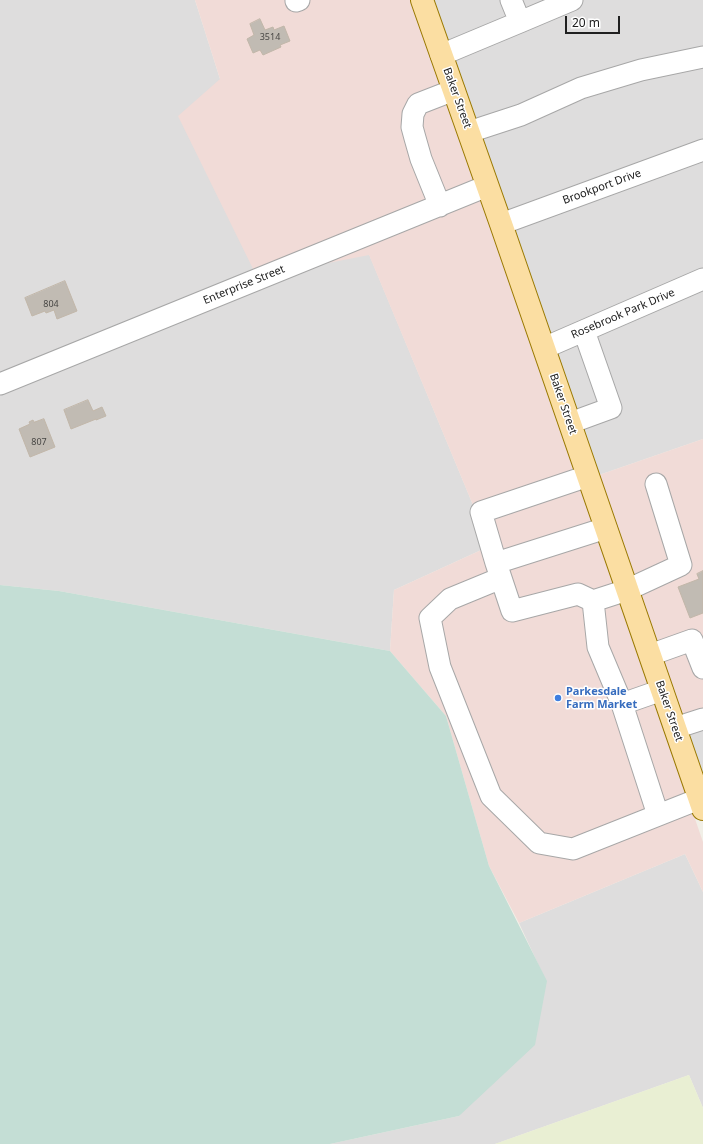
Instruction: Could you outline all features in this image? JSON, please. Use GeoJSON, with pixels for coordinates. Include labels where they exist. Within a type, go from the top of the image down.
{"type":"FeatureCollection","features":[{"type":"Feature","properties":{"kind":"main road","name":"Baker Street"},"geometry":{"type":"LineString","coordinates":[[422,0],[488,186],[701,804]]}},
{"type":"Feature","properties":{"kind":"street"},"geometry":{"type":"LineString","coordinates":[[511,0],[520,22]]}},
{"type":"Feature","properties":{"kind":"street"},"geometry":{"type":"LineString","coordinates":[[441,55],[572,0]]}},
{"type":"Feature","properties":{"kind":"street"},"geometry":{"type":"LineString","coordinates":[[468,132],[521,115],[581,88],[641,70],[703,57]]}},
{"type":"Feature","properties":{"kind":"street"},"geometry":{"type":"LineString","coordinates":[[440,206],[421,159],[412,127],[412,114],[418,104],[454,90]]}},
{"type":"Feature","properties":{"kind":"street","name":"Brookport Drive"},"geometry":{"type":"LineString","coordinates":[[501,224],[701,148]]}},
{"type":"Feature","properties":{"kind":"street","name":"Enterprise Street"},"geometry":{"type":"LineString","coordinates":[[0,384],[488,186]]}},
{"type":"Feature","properties":{"kind":"street","name":"Rosebrook Park Drive"},"geometry":{"type":"LineString","coordinates":[[544,348],[703,279]]}},
{"type":"Feature","properties":{"kind":"street"},"geometry":{"type":"LineString","coordinates":[[570,423],[611,408],[584,331]]}},
{"type":"Feature","properties":{"kind":"street"},"geometry":{"type":"LineString","coordinates":[[588,476],[481,512],[498,571],[512,611],[578,594],[593,601],[627,590],[680,565],[656,484]]}},
{"type":"Feature","properties":{"kind":"street"},"geometry":{"type":"LineString","coordinates":[[606,528],[498,571],[450,599],[430,618],[440,667],[491,796],[539,843],[573,849],[658,815],[701,804]]}},
{"type":"Feature","properties":{"kind":"street"},"geometry":{"type":"LineString","coordinates":[[593,601],[598,647],[622,704],[658,815]]}},
{"type":"Feature","properties":{"kind":"street"},"geometry":{"type":"LineString","coordinates":[[650,655],[692,640],[703,668]]}},
{"type":"Feature","properties":{"kind":"street"},"geometry":{"type":"LineString","coordinates":[[622,704],[662,690]]}},
{"type":"Feature","properties":{"kind":"street"},"geometry":{"type":"LineString","coordinates":[[675,728],[703,719]]}},
{"type":"Feature","properties":{"kind":"shaded area"},"geometry":{"type":"Polygon","coordinates":[[[0,0],[195,0],[220,79],[369,254],[490,546],[394,590],[390,651],[59,591],[0,585],[0,0]]]}},
{"type":"Feature","properties":{"kind":"shaded area"},"geometry":{"type":"Polygon","coordinates":[[[195,0],[410,0],[478,190],[703,842],[703,892],[685,854],[519,923],[489,866],[446,716],[390,651],[394,590],[490,546],[369,255],[257,277],[178,116],[220,79],[195,0]]]}},
{"type":"Feature","properties":{"kind":"shaded area"},"geometry":{"type":"Polygon","coordinates":[[[433,0],[703,0],[703,439],[599,475],[433,0]]]}},
{"type":"Feature","properties":{"kind":"shaded area"},"geometry":{"type":"Polygon","coordinates":[[[703,439],[703,727],[688,734],[599,475],[703,439]]]}},
{"type":"Feature","properties":{"kind":"shaded area"},"geometry":{"type":"Polygon","coordinates":[[[0,585],[59,591],[390,651],[446,716],[489,866],[547,981],[535,1045],[459,1116],[330,1144],[0,1144],[0,585]]]}},
{"type":"Feature","properties":{"kind":"shaded area"},"geometry":{"type":"Polygon","coordinates":[[[703,727],[703,777],[688,734],[703,727]]]}},
{"type":"Feature","properties":{"kind":"shaded area"},"geometry":{"type":"Polygon","coordinates":[[[685,854],[703,892],[703,1108],[689,1075],[495,1144],[330,1144],[459,1116],[546,981],[519,923],[685,854]]]}},
{"type":"Feature","properties":{"kind":"green space"},"geometry":{"type":"Polygon","coordinates":[[[689,1075],[703,1108],[703,1144],[495,1144],[689,1075]]]}},
{"type":"Feature","properties":{"kind":"building"},"geometry":{"type":"Polygon","coordinates":[[[260,19],[265,30],[273,27],[274,30],[284,26],[290,41],[263,55],[260,50],[253,53],[247,39],[254,35],[250,24],[260,19]]]}},
{"type":"Feature","properties":{"kind":"building"},"geometry":{"type":"Polygon","coordinates":[[[65,281],[77,311],[57,319],[54,310],[46,313],[45,311],[32,316],[25,298],[65,281]]]}},
{"type":"Feature","properties":{"kind":"building"},"geometry":{"type":"Polygon","coordinates":[[[88,400],[93,411],[102,407],[106,416],[71,429],[64,410],[88,400]]]}},
{"type":"Feature","properties":{"kind":"building"},"geometry":{"type":"Polygon","coordinates":[[[44,419],[55,447],[30,457],[19,429],[30,424],[29,422],[33,420],[34,422],[44,419]]]}},
{"type":"Feature","properties":{"kind":"building"},"geometry":{"type":"Polygon","coordinates":[[[703,571],[703,613],[690,618],[678,587],[699,579],[697,574],[703,571]]]}},
{"type":"Feature","properties":{"kind":"place","name":"Parkesdale Farm Market"},"geometry":{"type":"Point","coordinates":[558,698]}}]}
